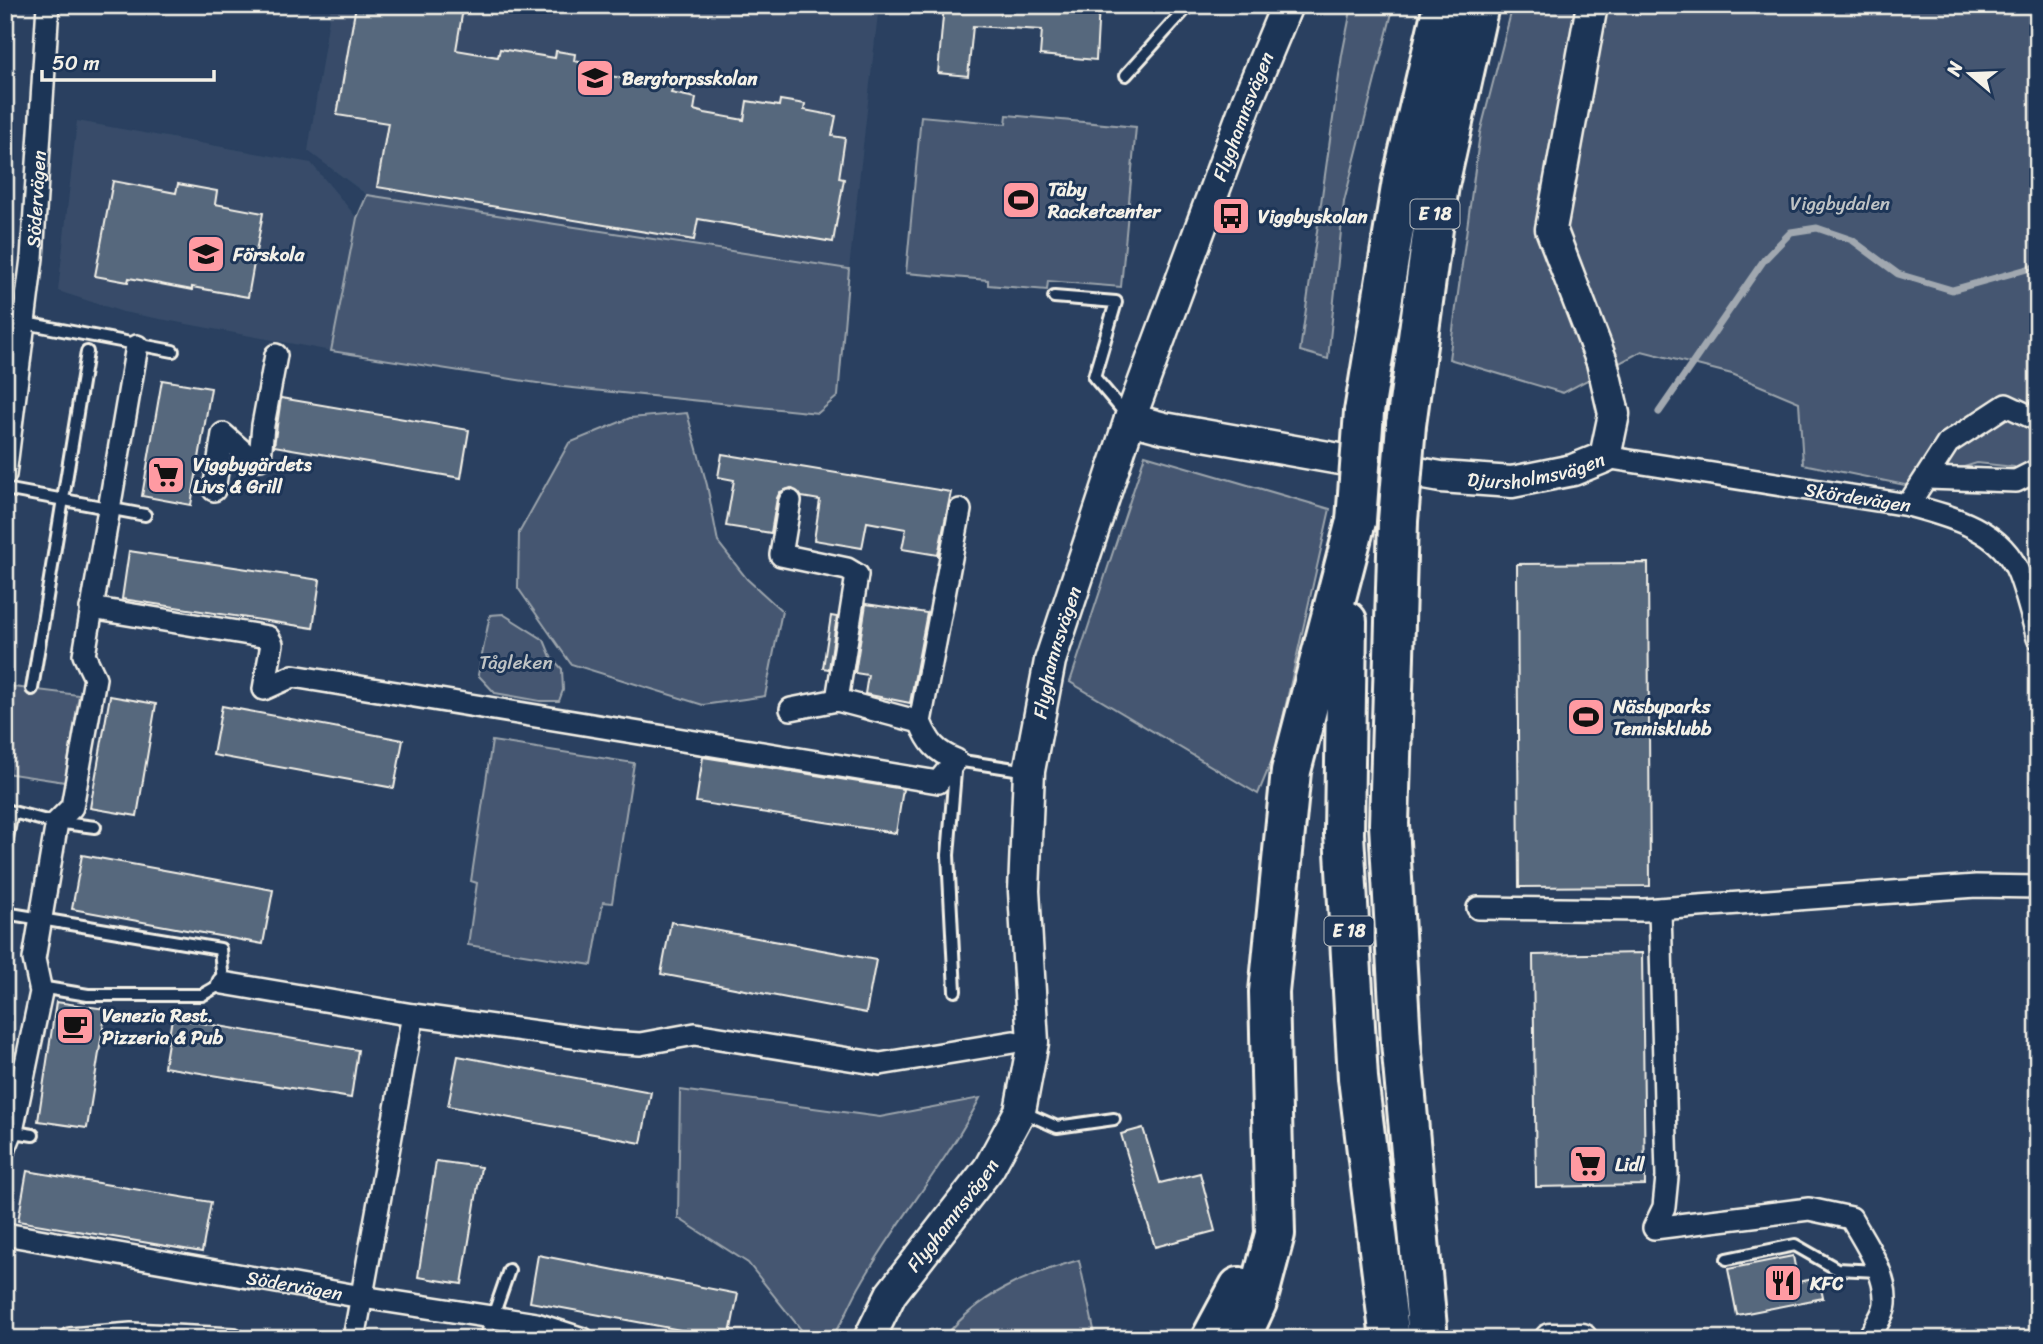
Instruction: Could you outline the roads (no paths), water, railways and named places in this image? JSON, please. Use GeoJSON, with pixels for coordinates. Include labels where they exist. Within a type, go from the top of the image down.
{"type":"FeatureCollection","features":[{"type":"Feature","properties":{"kind":"highway","name":"E 18"},"geometry":{"type":"LineString","coordinates":[[1390,1339],[1358,1078],[1344,834],[1344,652],[1364,412],[1402,181],[1443,5]]}},
{"type":"Feature","properties":{"kind":"highway","name":"E 18"},"geometry":{"type":"LineString","coordinates":[[1428,1339],[1401,1042],[1389,824],[1398,521],[1406,425],[1439,185],[1479,5]]}},
{"type":"Feature","properties":{"kind":"highway"},"geometry":{"type":"LineString","coordinates":[[1240,1339],[1257,1302],[1275,1234],[1269,992],[1291,771],[1356,522]]}},
{"type":"Feature","properties":{"kind":"highway"},"geometry":{"type":"LineString","coordinates":[[1401,1042],[1454,1339]]}},
{"type":"Feature","properties":{"kind":"highway"},"geometry":{"type":"LineString","coordinates":[[1211,1339],[1237,1294],[1275,1186]]}},
{"type":"Feature","properties":{"kind":"street","name":"Södervägen"},"geometry":{"type":"LineString","coordinates":[[5,475],[25,323],[48,5]]}},
{"type":"Feature","properties":{"kind":"street","name":"Flyghamnsvägen"},"geometry":{"type":"LineString","coordinates":[[869,1339],[891,1294],[989,1168],[1020,1111],[1033,1042],[1024,891],[1029,771],[1050,661],[1130,419],[1248,99],[1287,5]]}},
{"type":"Feature","properties":{"kind":"street","name":"Djursholmsvägen"},"geometry":{"type":"LineString","coordinates":[[1130,419],[1164,428],[1441,477],[1512,482],[1573,470],[1605,457],[1614,414],[1602,362],[1551,229],[1592,5]]}},
{"type":"Feature","properties":{"kind":"street"},"geometry":{"type":"LineString","coordinates":[[14,1136],[40,987],[34,959],[57,822],[72,807],[95,678],[83,655],[137,346]]}},
{"type":"Feature","properties":{"kind":"street"},"geometry":{"type":"LineString","coordinates":[[214,490],[223,434],[249,457],[260,459],[263,425],[276,355]]}},
{"type":"Feature","properties":{"kind":"street"},"geometry":{"type":"LineString","coordinates":[[1908,505],[1948,443],[2006,405],[2038,420]]}},
{"type":"Feature","properties":{"kind":"street","name":"Skördevägen"},"geometry":{"type":"LineString","coordinates":[[1605,457],[1908,505],[1950,516],[1993,538],[2019,572],[2038,638]]}},
{"type":"Feature","properties":{"kind":"street"},"geometry":{"type":"LineString","coordinates":[[1927,478],[2016,481],[2038,470]]}},
{"type":"Feature","properties":{"kind":"street"},"geometry":{"type":"LineString","coordinates":[[790,501],[780,555],[848,569],[857,575],[837,700]]}},
{"type":"Feature","properties":{"kind":"street"},"geometry":{"type":"LineString","coordinates":[[91,608],[268,637],[272,644],[264,690],[293,676],[938,782],[956,760],[939,753],[929,744],[920,722],[960,510]]}},
{"type":"Feature","properties":{"kind":"street"},"geometry":{"type":"LineString","coordinates":[[791,709],[837,700],[920,722]]}},
{"type":"Feature","properties":{"kind":"street"},"geometry":{"type":"LineString","coordinates":[[1478,908],[1660,909],[1976,886],[2038,887]]}},
{"type":"Feature","properties":{"kind":"street"},"geometry":{"type":"LineString","coordinates":[[1660,909],[1667,1177],[1664,1207],[1654,1227],[1809,1209],[1851,1218],[1878,1271],[1885,1306],[1868,1339]]}},
{"type":"Feature","properties":{"kind":"street"},"geometry":{"type":"LineString","coordinates":[[223,983],[413,1015],[610,1042],[640,1044],[695,1034],[880,1064],[1013,1042]]}},
{"type":"Feature","properties":{"kind":"street"},"geometry":{"type":"LineString","coordinates":[[354,1339],[413,1015]]}},
{"type":"Feature","properties":{"kind":"street","name":"Södervägen"},"geometry":{"type":"LineString","coordinates":[[5,1234],[362,1297],[489,1329],[536,1324],[583,1339]]}},
{"type":"Feature","properties":{"kind":"street"},"geometry":{"type":"LineString","coordinates":[[887,1339],[891,1294]]}},
{"type":"Feature","properties":{"kind":"street"},"geometry":{"type":"LineString","coordinates":[[70,1339],[131,1334],[234,1339]]}},
{"type":"Feature","properties":{"kind":"street"},"geometry":{"type":"LineString","coordinates":[[1550,1339],[1582,1339]]}},
{"type":"Feature","properties":{"kind":"lane"},"geometry":{"type":"LineString","coordinates":[[1126,75],[1189,5]]}},
{"type":"Feature","properties":{"kind":"lane"},"geometry":{"type":"LineString","coordinates":[[1054,297],[1116,302],[1094,377],[1130,419]]}},
{"type":"Feature","properties":{"kind":"lane"},"geometry":{"type":"LineString","coordinates":[[25,323],[173,351]]}},
{"type":"Feature","properties":{"kind":"lane"},"geometry":{"type":"LineString","coordinates":[[32,690],[87,352]]}},
{"type":"Feature","properties":{"kind":"lane"},"geometry":{"type":"LineString","coordinates":[[5,489],[145,515]]}},
{"type":"Feature","properties":{"kind":"lane"},"geometry":{"type":"LineString","coordinates":[[955,991],[948,855],[956,760],[1029,771]]}},
{"type":"Feature","properties":{"kind":"lane"},"geometry":{"type":"LineString","coordinates":[[5,849],[9,811],[95,827]]}},
{"type":"Feature","properties":{"kind":"lane"},"geometry":{"type":"LineString","coordinates":[[5,912],[220,950],[223,983],[202,995],[88,995],[40,987]]}},
{"type":"Feature","properties":{"kind":"lane"},"geometry":{"type":"LineString","coordinates":[[1020,1111],[1057,1128],[1114,1119]]}},
{"type":"Feature","properties":{"kind":"lane"},"geometry":{"type":"LineString","coordinates":[[1727,1259],[1795,1245],[1837,1269],[1878,1271]]}},
{"type":"Feature","properties":{"kind":"lane"},"geometry":{"type":"LineString","coordinates":[[489,1329],[509,1270]]}},
{"type":"Feature","properties":{"kind":"waterway"},"geometry":{"type":"LineString","coordinates":[[1659,412],[1764,260],[1791,232],[1817,228],[1852,240],[1898,274],[1952,290],[2038,266]]}},
{"type":"Feature","properties":{"kind":"place","name":"Bergtorpsskolan"},"geometry":{"type":"Point","coordinates":[595,78]}},
{"type":"Feature","properties":{"kind":"place","name":"Täby Racketcenter"},"geometry":{"type":"Point","coordinates":[1021,200]}},
{"type":"Feature","properties":{"kind":"place","name":"Viggbyskolan"},"geometry":{"type":"Point","coordinates":[1231,216]}},
{"type":"Feature","properties":{"kind":"place","name":"Förskola"},"geometry":{"type":"Point","coordinates":[206,254]}},
{"type":"Feature","properties":{"kind":"place","name":"Viggbygärdets Livs & Grill"},"geometry":{"type":"Point","coordinates":[166,475]}},
{"type":"Feature","properties":{"kind":"place","name":"Näsbyparks Tennisklubb"},"geometry":{"type":"Point","coordinates":[1586,717]}},
{"type":"Feature","properties":{"kind":"place","name":"Venezia Rest. Pizzeria & Pub"},"geometry":{"type":"Point","coordinates":[75,1026]}},
{"type":"Feature","properties":{"kind":"place","name":"Lidl"},"geometry":{"type":"Point","coordinates":[1588,1164]}},
{"type":"Feature","properties":{"kind":"place","name":"KFC"},"geometry":{"type":"Point","coordinates":[1783,1283]}},
{"type":"Feature","properties":{"kind":"park label","name":"Viggbydalen"},"geometry":{"type":"Point","coordinates":[1840,203]}},
{"type":"Feature","properties":{"kind":"park label","name":"Tågleken"},"geometry":{"type":"Point","coordinates":[516,662]}}]}
